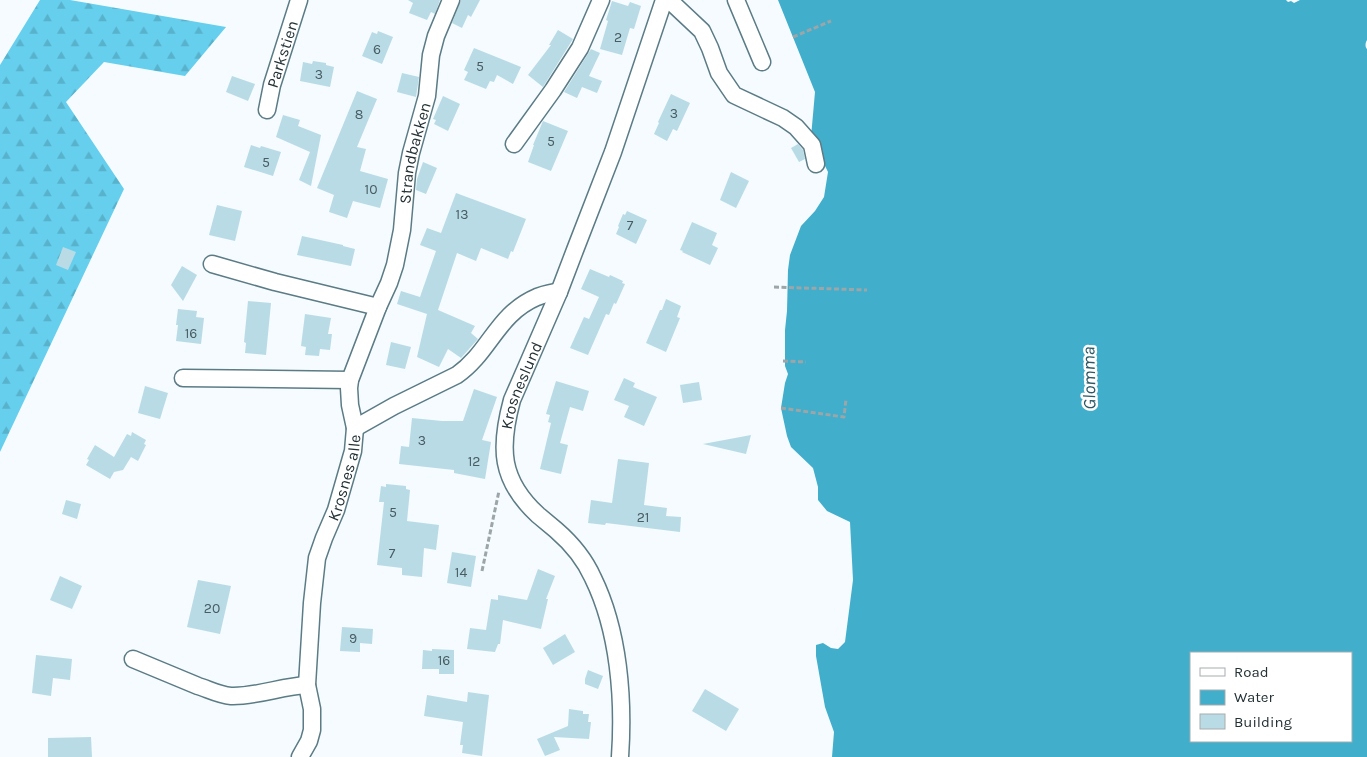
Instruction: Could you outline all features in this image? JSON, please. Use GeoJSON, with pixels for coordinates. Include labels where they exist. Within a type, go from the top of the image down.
{"type":"FeatureCollection","features":[{"type":"Feature","properties":{"kind":"street","name":"Parkstien"},"geometry":{"type":"LineString","coordinates":[[267,110],[272,85],[300,0]]}},
{"type":"Feature","properties":{"kind":"street","name":"Strandbakken"},"geometry":{"type":"LineString","coordinates":[[355,428],[350,405],[350,380],[389,283],[397,255],[402,230],[407,173],[427,96],[431,55],[436,36],[451,0]]}},
{"type":"Feature","properties":{"kind":"street"},"geometry":{"type":"LineString","coordinates":[[514,144],[553,90],[580,48],[601,0]]}},
{"type":"Feature","properties":{"kind":"street","name":"Krosneslund"},"geometry":{"type":"LineString","coordinates":[[620,757],[621,716],[616,653],[613,633],[602,598],[593,576],[583,560],[556,530],[526,503],[512,483],[507,470],[504,436],[512,400],[559,292],[613,152],[664,0]]}},
{"type":"Feature","properties":{"kind":"street"},"geometry":{"type":"LineString","coordinates":[[669,0],[702,31],[719,73],[734,94],[784,118],[796,127],[812,145],[816,164]]}},
{"type":"Feature","properties":{"kind":"street"},"geometry":{"type":"LineString","coordinates":[[736,0],[762,62]]}},
{"type":"Feature","properties":{"kind":"street"},"geometry":{"type":"LineString","coordinates":[[212,264],[275,282],[378,307]]}},
{"type":"Feature","properties":{"kind":"street","name":"Krosnes alle"},"geometry":{"type":"LineString","coordinates":[[300,757],[309,741],[312,730],[312,709],[308,685],[312,603],[318,558],[348,471],[353,451],[355,428],[394,406],[458,375],[475,360],[513,312],[534,299],[551,292],[559,292]]}},
{"type":"Feature","properties":{"kind":"street"},"geometry":{"type":"LineString","coordinates":[[183,378],[350,380]]}},
{"type":"Feature","properties":{"kind":"street"},"geometry":{"type":"LineString","coordinates":[[133,659],[230,696],[308,685]]}},
{"type":"Feature","properties":{"kind":"path"},"geometry":{"type":"LineString","coordinates":[[793,37],[832,21]]}},
{"type":"Feature","properties":{"kind":"path"},"geometry":{"type":"LineString","coordinates":[[774,287],[867,290]]}},
{"type":"Feature","properties":{"kind":"path"},"geometry":{"type":"LineString","coordinates":[[783,361],[806,362]]}},
{"type":"Feature","properties":{"kind":"path"},"geometry":{"type":"LineString","coordinates":[[781,408],[844,417],[846,399]]}},
{"type":"Feature","properties":{"kind":"path"},"geometry":{"type":"LineString","coordinates":[[482,571],[500,487],[502,484],[512,483]]}},
{"type":"Feature","properties":{"kind":"green space"},"geometry":{"type":"Polygon","coordinates":[[[40,0],[70,0],[226,27],[185,76],[104,62],[66,102],[124,189],[0,452],[0,65],[40,0]]]}},
{"type":"Feature","properties":{"kind":"water","name":"Glomma"},"geometry":{"type":"Polygon","coordinates":[[[778,0],[1286,0],[1294,3],[1300,0],[1367,0],[1367,757],[832,757],[834,732],[825,707],[816,656],[816,645],[823,643],[831,648],[838,649],[845,642],[853,580],[850,522],[827,511],[818,500],[818,487],[813,468],[791,447],[781,408],[788,374],[785,366],[785,330],[790,255],[801,226],[815,211],[824,197],[828,172],[811,137],[815,92],[778,0]]]}},
{"type":"Feature","properties":{"kind":"building"},"geometry":{"type":"Polygon","coordinates":[[[408,0],[440,0],[435,14],[431,12],[427,20],[409,13],[413,3],[408,0]]]}},
{"type":"Feature","properties":{"kind":"building"},"geometry":{"type":"Polygon","coordinates":[[[461,0],[480,0],[471,17],[468,15],[462,28],[452,23],[461,0]]]}},
{"type":"Feature","properties":{"kind":"building"},"geometry":{"type":"Polygon","coordinates":[[[612,1],[628,6],[630,2],[641,6],[634,29],[630,28],[622,55],[600,49],[612,1]]]}},
{"type":"Feature","properties":{"kind":"building"},"geometry":{"type":"Polygon","coordinates":[[[558,30],[573,39],[543,87],[528,75],[551,45],[549,45],[558,30]]]}},
{"type":"Feature","properties":{"kind":"building"},"geometry":{"type":"Polygon","coordinates":[[[378,31],[393,37],[382,64],[362,56],[372,32],[377,34],[378,31]]]}},
{"type":"Feature","properties":{"kind":"building"},"geometry":{"type":"Polygon","coordinates":[[[474,48],[521,67],[513,84],[497,75],[494,82],[490,81],[486,89],[464,80],[468,72],[464,70],[474,48]]]}},
{"type":"Feature","properties":{"kind":"building"},"geometry":{"type":"Polygon","coordinates":[[[591,49],[600,53],[589,76],[602,81],[597,93],[582,87],[577,98],[564,92],[591,49]]]}},
{"type":"Feature","properties":{"kind":"building"},"geometry":{"type":"Polygon","coordinates":[[[313,61],[326,63],[326,65],[334,67],[330,87],[300,81],[303,62],[312,64],[313,61]]]}},
{"type":"Feature","properties":{"kind":"building"},"geometry":{"type":"Polygon","coordinates":[[[402,73],[419,77],[416,97],[397,92],[402,73]]]}},
{"type":"Feature","properties":{"kind":"building"},"geometry":{"type":"Polygon","coordinates":[[[232,76],[255,84],[248,101],[226,92],[232,76]]]}},
{"type":"Feature","properties":{"kind":"building"},"geometry":{"type":"Polygon","coordinates":[[[357,91],[377,99],[357,147],[366,149],[360,171],[388,179],[380,208],[353,201],[347,218],[329,212],[334,195],[317,188],[357,91]]]}},
{"type":"Feature","properties":{"kind":"building"},"geometry":{"type":"Polygon","coordinates":[[[671,94],[690,103],[677,131],[673,129],[667,141],[654,134],[671,94]]]}},
{"type":"Feature","properties":{"kind":"building"},"geometry":{"type":"Polygon","coordinates":[[[443,96],[460,104],[448,131],[434,124],[436,120],[433,119],[443,96]]]}},
{"type":"Feature","properties":{"kind":"building"},"geometry":{"type":"Polygon","coordinates":[[[283,115],[300,120],[298,126],[321,135],[311,186],[299,180],[310,152],[276,137],[283,115]]]}},
{"type":"Feature","properties":{"kind":"building"},"geometry":{"type":"Polygon","coordinates":[[[543,121],[568,131],[551,171],[528,162],[543,121]]]}},
{"type":"Feature","properties":{"kind":"building"},"geometry":{"type":"Polygon","coordinates":[[[798,144],[803,150],[805,159],[799,162],[791,148],[798,144]]]}},
{"type":"Feature","properties":{"kind":"building"},"geometry":{"type":"Polygon","coordinates":[[[251,145],[281,152],[273,176],[244,167],[251,145]]]}},
{"type":"Feature","properties":{"kind":"building"},"geometry":{"type":"Polygon","coordinates":[[[423,162],[437,168],[426,194],[416,190],[417,179],[423,162]]]}},
{"type":"Feature","properties":{"kind":"building"},"geometry":{"type":"Polygon","coordinates":[[[731,172],[749,181],[736,208],[720,200],[731,172]]]}},
{"type":"Feature","properties":{"kind":"building"},"geometry":{"type":"Polygon","coordinates":[[[456,193],[526,219],[513,252],[511,251],[508,259],[481,248],[476,261],[457,253],[438,310],[475,326],[471,333],[478,339],[461,358],[448,349],[439,367],[417,357],[427,314],[397,304],[401,291],[420,297],[436,251],[420,245],[427,228],[441,233],[456,193]]]}},
{"type":"Feature","properties":{"kind":"building"},"geometry":{"type":"Polygon","coordinates":[[[217,205],[242,211],[235,241],[209,235],[217,205]]]}},
{"type":"Feature","properties":{"kind":"building"},"geometry":{"type":"Polygon","coordinates":[[[627,211],[647,220],[636,244],[616,234],[623,214],[625,215],[627,211]]]}},
{"type":"Feature","properties":{"kind":"building"},"geometry":{"type":"Polygon","coordinates":[[[692,222],[717,233],[712,245],[718,248],[710,265],[680,250],[692,222]]]}},
{"type":"Feature","properties":{"kind":"building"},"geometry":{"type":"Polygon","coordinates":[[[302,236],[355,249],[351,266],[297,255],[302,236]]]}},
{"type":"Feature","properties":{"kind":"building"},"geometry":{"type":"Polygon","coordinates":[[[63,247],[76,252],[68,270],[56,265],[63,247]]]}},
{"type":"Feature","properties":{"kind":"building"},"geometry":{"type":"Polygon","coordinates":[[[182,266],[197,275],[183,301],[171,285],[182,266]]]}},
{"type":"Feature","properties":{"kind":"building"},"geometry":{"type":"Polygon","coordinates":[[[590,269],[609,277],[610,275],[623,281],[622,283],[625,284],[616,304],[614,303],[609,315],[606,314],[588,355],[570,348],[584,317],[589,319],[599,297],[581,289],[590,269]]]}},
{"type":"Feature","properties":{"kind":"building"},"geometry":{"type":"Polygon","coordinates":[[[666,299],[681,306],[677,317],[680,318],[666,352],[646,343],[666,299]]]}},
{"type":"Feature","properties":{"kind":"building"},"geometry":{"type":"Polygon","coordinates":[[[248,301],[271,303],[266,355],[245,353],[246,343],[244,342],[248,301]]]}},
{"type":"Feature","properties":{"kind":"building"},"geometry":{"type":"Polygon","coordinates":[[[178,309],[197,311],[196,317],[204,318],[201,344],[176,341],[178,309]]]}},
{"type":"Feature","properties":{"kind":"building"},"geometry":{"type":"Polygon","coordinates":[[[305,314],[331,318],[328,334],[332,334],[330,350],[320,349],[319,356],[305,355],[306,347],[301,346],[305,314]]]}},
{"type":"Feature","properties":{"kind":"building"},"geometry":{"type":"Polygon","coordinates":[[[391,342],[411,347],[405,369],[386,365],[391,342]]]}},
{"type":"Feature","properties":{"kind":"building"},"geometry":{"type":"Polygon","coordinates":[[[624,378],[635,383],[633,387],[657,397],[644,426],[624,417],[629,406],[614,400],[624,378]]]}},
{"type":"Feature","properties":{"kind":"building"},"geometry":{"type":"Polygon","coordinates":[[[556,381],[589,391],[583,411],[570,407],[560,443],[568,445],[561,474],[540,469],[551,423],[548,422],[550,415],[546,414],[556,381]]]}},
{"type":"Feature","properties":{"kind":"building"},"geometry":{"type":"Polygon","coordinates":[[[699,382],[702,400],[683,403],[680,385],[699,382]]]}},
{"type":"Feature","properties":{"kind":"building"},"geometry":{"type":"Polygon","coordinates":[[[145,386],[168,393],[160,419],[138,413],[145,386]]]}},
{"type":"Feature","properties":{"kind":"building"},"geometry":{"type":"Polygon","coordinates":[[[474,389],[497,397],[482,440],[491,442],[485,479],[454,473],[454,470],[399,464],[401,446],[409,447],[412,418],[463,421],[474,389]]]}},
{"type":"Feature","properties":{"kind":"building"},"geometry":{"type":"Polygon","coordinates":[[[132,432],[146,440],[144,444],[146,445],[138,461],[131,457],[123,470],[114,472],[110,479],[86,465],[89,460],[87,459],[95,445],[114,457],[127,434],[131,436],[132,432]]]}},
{"type":"Feature","properties":{"kind":"building"},"geometry":{"type":"Polygon","coordinates":[[[751,435],[746,454],[703,444],[751,435]]]}},
{"type":"Feature","properties":{"kind":"building"},"geometry":{"type":"Polygon","coordinates":[[[618,459],[649,463],[644,505],[667,508],[666,516],[681,517],[680,532],[606,523],[605,525],[588,523],[591,500],[612,503],[618,459]]]}},
{"type":"Feature","properties":{"kind":"building"},"geometry":{"type":"Polygon","coordinates":[[[386,484],[406,486],[406,489],[410,490],[407,521],[439,525],[436,550],[424,548],[422,577],[402,575],[402,568],[377,565],[384,502],[379,502],[381,486],[386,487],[386,484]]]}},
{"type":"Feature","properties":{"kind":"building"},"geometry":{"type":"Polygon","coordinates":[[[66,500],[81,504],[77,519],[62,514],[66,500]]]}},
{"type":"Feature","properties":{"kind":"building"},"geometry":{"type":"Polygon","coordinates":[[[452,552],[476,556],[471,587],[447,583],[452,552]]]}},
{"type":"Feature","properties":{"kind":"building"},"geometry":{"type":"Polygon","coordinates":[[[538,569],[555,576],[546,599],[548,599],[541,629],[503,620],[500,644],[498,644],[495,652],[467,649],[470,628],[486,630],[491,599],[498,600],[498,595],[527,600],[538,569]]]}},
{"type":"Feature","properties":{"kind":"building"},"geometry":{"type":"Polygon","coordinates":[[[60,576],[82,586],[72,609],[50,600],[60,576]]]}},
{"type":"Feature","properties":{"kind":"building"},"geometry":{"type":"Polygon","coordinates":[[[198,580],[231,586],[220,634],[187,627],[198,580]]]}},
{"type":"Feature","properties":{"kind":"building"},"geometry":{"type":"Polygon","coordinates":[[[342,627],[373,629],[372,644],[360,643],[360,652],[340,651],[342,627]]]}},
{"type":"Feature","properties":{"kind":"building"},"geometry":{"type":"Polygon","coordinates":[[[565,634],[575,652],[553,665],[543,648],[565,634]]]}},
{"type":"Feature","properties":{"kind":"building"},"geometry":{"type":"Polygon","coordinates":[[[432,649],[454,650],[454,674],[439,674],[439,669],[422,669],[423,650],[432,651],[432,649]]]}},
{"type":"Feature","properties":{"kind":"building"},"geometry":{"type":"Polygon","coordinates":[[[36,655],[72,659],[70,680],[53,678],[51,696],[32,693],[36,655]]]}},
{"type":"Feature","properties":{"kind":"building"},"geometry":{"type":"Polygon","coordinates":[[[588,670],[603,676],[598,689],[585,684],[588,670]]]}},
{"type":"Feature","properties":{"kind":"building"},"geometry":{"type":"Polygon","coordinates":[[[705,689],[739,709],[726,731],[692,711],[705,689]]]}},
{"type":"Feature","properties":{"kind":"building"},"geometry":{"type":"Polygon","coordinates":[[[468,692],[489,695],[482,756],[462,753],[463,745],[460,745],[463,722],[424,716],[427,695],[467,702],[468,692]]]}},
{"type":"Feature","properties":{"kind":"building"},"geometry":{"type":"Polygon","coordinates":[[[569,709],[589,714],[588,722],[591,722],[589,739],[554,737],[560,750],[545,756],[537,739],[568,726],[569,709]]]}},
{"type":"Feature","properties":{"kind":"building"},"geometry":{"type":"Polygon","coordinates":[[[91,737],[92,757],[48,757],[48,738],[91,737]]]}}]}
